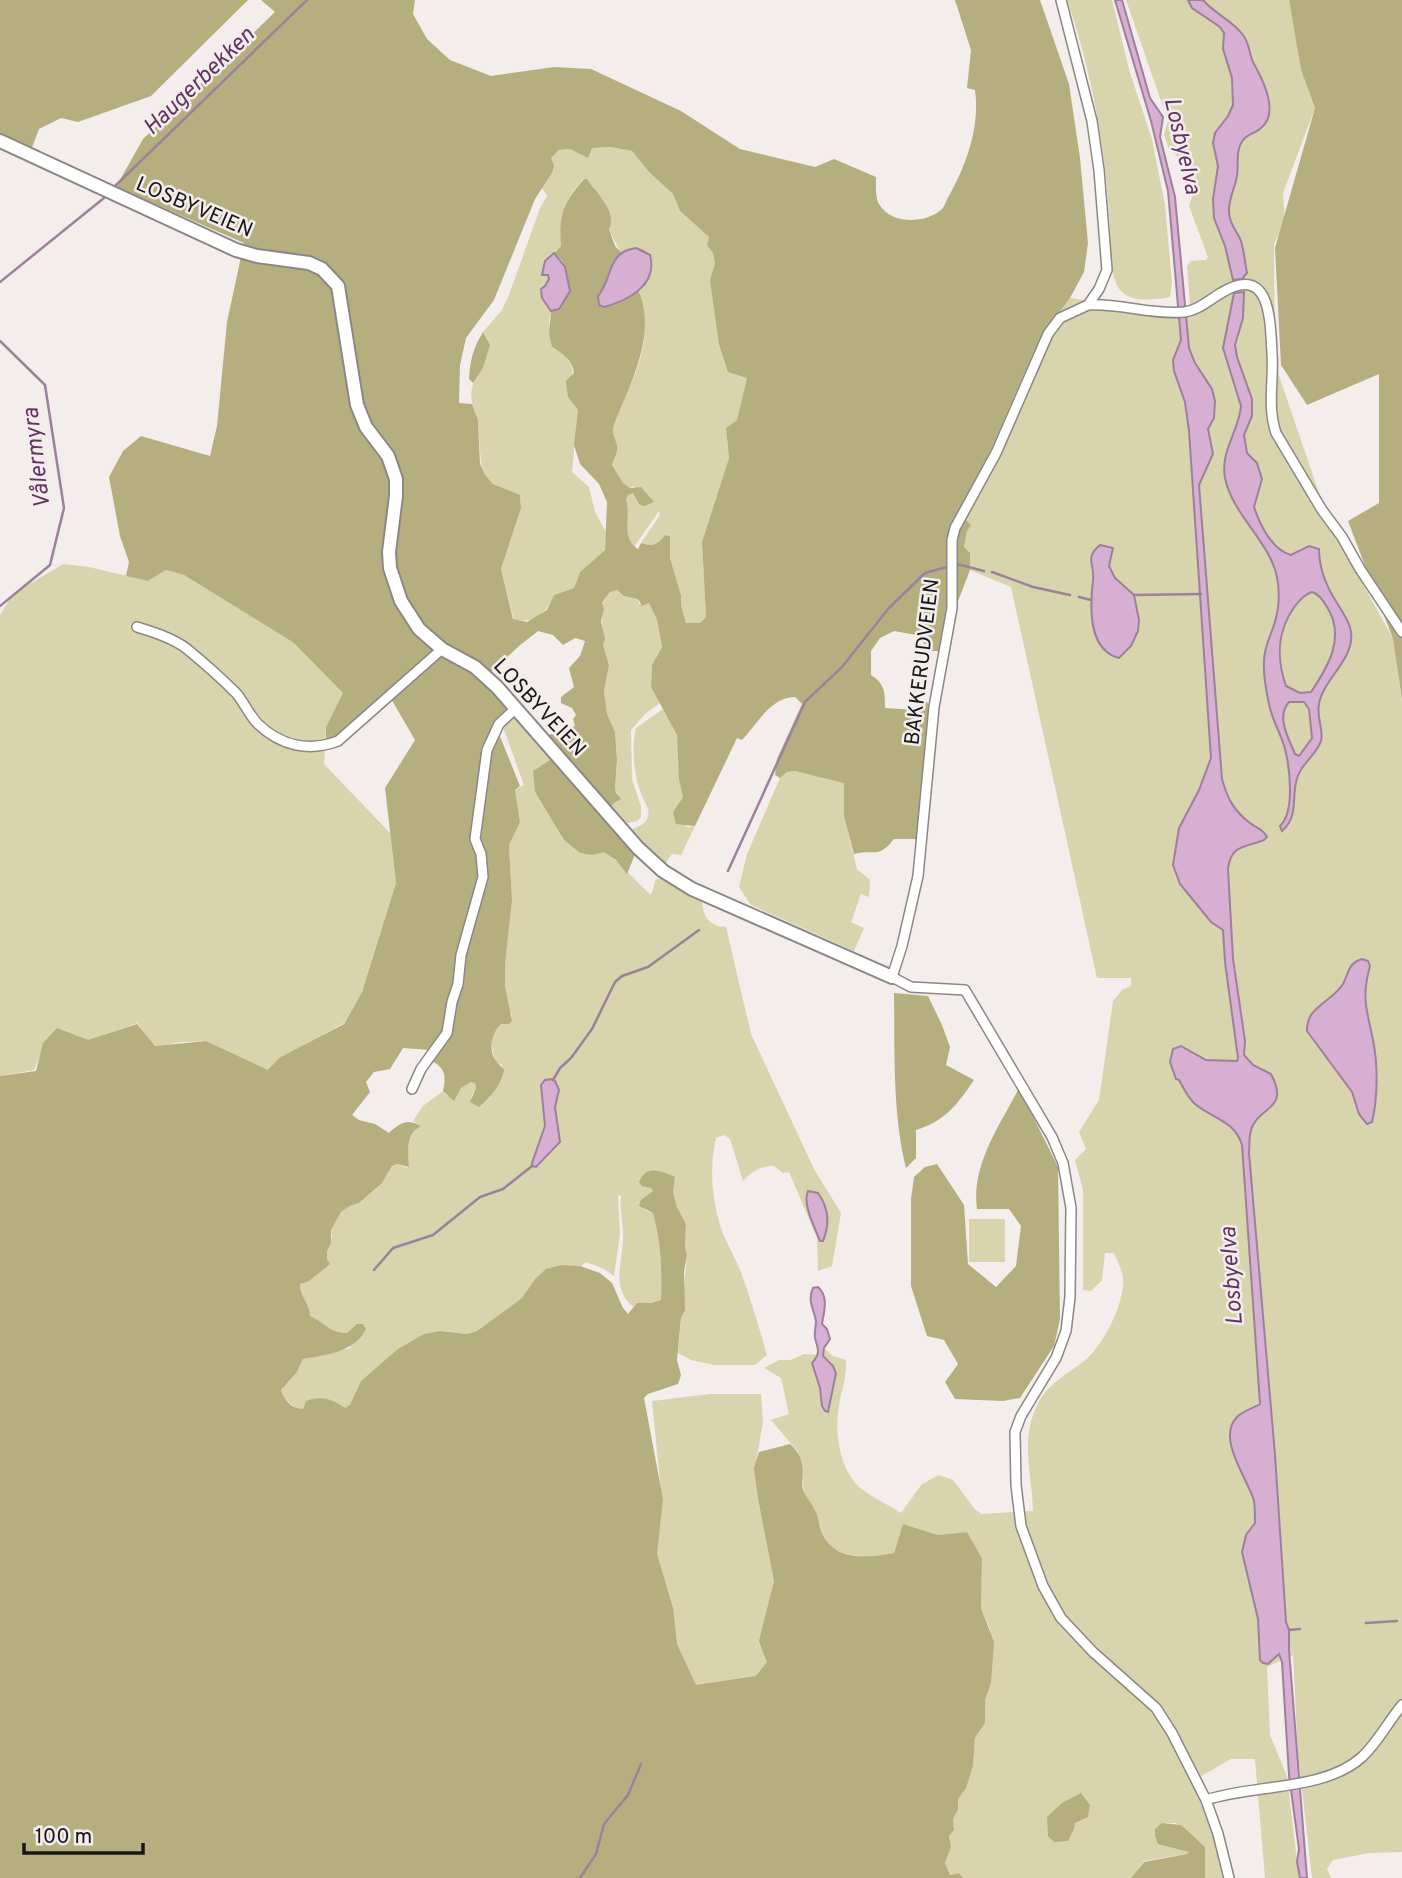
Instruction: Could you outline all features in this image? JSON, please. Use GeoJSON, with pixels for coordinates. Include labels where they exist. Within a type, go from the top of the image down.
{"type":"FeatureCollection","features":[{"type":"Feature","properties":{"kind":"main road","name":"LOSBYVEIEN"},"geometry":{"type":"LineString","coordinates":[[0,141],[236,250],[309,264],[322,268],[331,276],[340,294],[357,405],[366,427],[388,456],[396,479],[390,568],[401,601],[419,629],[442,649],[475,667],[516,708],[638,848],[663,871],[692,889],[892,977]]}},
{"type":"Feature","properties":{"kind":"street"},"geometry":{"type":"LineString","coordinates":[[1061,0],[1092,121],[1099,170],[1107,270],[1099,289],[1088,304]]}},
{"type":"Feature","properties":{"kind":"street"},"geometry":{"type":"LineString","coordinates":[[1088,304],[1187,312],[1226,290],[1239,286],[1253,286],[1263,294],[1273,358],[1271,419],[1276,433],[1322,510],[1402,632]]}},
{"type":"Feature","properties":{"kind":"street","name":"BAKKERUDVEIEN"},"geometry":{"type":"LineString","coordinates":[[892,977],[918,876],[934,707],[952,608],[952,540],[955,527],[996,453],[1048,334],[1060,318],[1088,304]]}},
{"type":"Feature","properties":{"kind":"street"},"geometry":{"type":"LineString","coordinates":[[137,627],[185,647],[237,694],[257,723],[287,744],[308,747],[326,746],[338,741],[442,649]]}},
{"type":"Feature","properties":{"kind":"street"},"geometry":{"type":"LineString","coordinates":[[412,1089],[421,1069],[447,1032],[458,984],[461,955],[483,877],[481,854],[475,839],[486,750],[499,724],[516,708]]}},
{"type":"Feature","properties":{"kind":"street"},"geometry":{"type":"LineString","coordinates":[[892,977],[911,987],[965,990],[1039,1111],[1063,1163],[1071,1208],[1069,1315],[1063,1343],[1021,1416],[1015,1432],[1016,1485],[1021,1525],[1043,1586],[1061,1618],[1093,1652],[1156,1708],[1172,1733],[1206,1800],[1229,1878]]}},
{"type":"Feature","properties":{"kind":"street"},"geometry":{"type":"LineString","coordinates":[[1206,1800],[1255,1788],[1333,1776],[1366,1753],[1402,1705]]}},
{"type":"Feature","properties":{"kind":"shaded area"},"geometry":{"type":"Polygon","coordinates":[[[0,0],[248,0],[151,96],[78,122],[61,118],[39,129],[31,150],[0,136],[0,0]]]}},
{"type":"Feature","properties":{"kind":"shaded area"},"geometry":{"type":"Polygon","coordinates":[[[261,0],[415,0],[413,14],[427,39],[450,60],[491,76],[554,67],[591,69],[681,111],[740,149],[815,167],[834,159],[876,177],[876,194],[884,211],[900,219],[918,220],[943,208],[962,170],[974,131],[975,90],[967,88],[971,50],[955,0],[1040,0],[1069,84],[1080,158],[1088,243],[1084,272],[1070,298],[1039,340],[988,456],[958,512],[971,525],[964,547],[970,553],[970,570],[939,651],[931,651],[916,635],[894,631],[880,638],[871,651],[871,675],[883,689],[885,708],[917,710],[922,701],[927,702],[931,711],[916,839],[894,839],[880,851],[854,854],[844,817],[844,783],[795,771],[787,772],[780,778],[775,775],[777,759],[802,704],[795,697],[779,701],[759,719],[742,740],[737,738],[695,826],[676,824],[673,812],[683,797],[679,779],[677,735],[651,687],[652,665],[662,647],[657,620],[649,603],[642,606],[638,599],[624,596],[617,590],[610,592],[602,603],[604,609],[601,621],[605,639],[603,645],[609,665],[604,691],[607,714],[615,732],[615,787],[621,799],[610,808],[546,736],[575,726],[573,719],[576,715],[572,708],[561,703],[561,697],[574,687],[569,668],[580,656],[585,641],[575,638],[563,645],[553,635],[538,631],[519,646],[481,681],[509,710],[495,724],[520,786],[515,790],[520,822],[509,845],[512,900],[505,986],[512,1021],[498,1027],[491,1047],[494,1058],[504,1070],[503,1076],[495,1090],[479,1107],[470,1102],[476,1088],[475,1083],[471,1082],[461,1088],[454,1101],[443,1091],[444,1073],[432,1061],[430,1050],[403,1048],[390,1069],[374,1072],[366,1082],[370,1092],[352,1115],[389,1133],[404,1123],[412,1122],[421,1126],[410,1139],[409,1167],[397,1164],[392,1166],[382,1183],[359,1203],[341,1212],[331,1230],[331,1243],[327,1251],[330,1264],[309,1281],[300,1284],[310,1316],[341,1333],[347,1333],[357,1324],[363,1324],[366,1329],[355,1343],[347,1348],[303,1359],[297,1372],[281,1390],[289,1403],[299,1409],[303,1409],[306,1401],[322,1398],[345,1408],[350,1405],[361,1381],[398,1349],[424,1334],[440,1331],[467,1334],[477,1331],[522,1298],[546,1269],[562,1265],[580,1266],[600,1273],[612,1283],[628,1314],[637,1303],[661,1300],[656,1224],[653,1213],[639,1206],[641,1200],[653,1191],[639,1182],[642,1176],[654,1170],[675,1177],[673,1192],[686,1224],[687,1255],[684,1272],[685,1310],[681,1318],[677,1360],[681,1375],[678,1384],[648,1394],[644,1398],[663,1499],[657,1554],[673,1608],[677,1644],[696,1685],[756,1676],[767,1662],[759,1641],[774,1581],[754,1468],[759,1452],[790,1444],[795,1449],[802,1462],[804,1491],[816,1512],[822,1533],[835,1549],[844,1553],[863,1557],[894,1553],[903,1524],[938,1535],[967,1532],[982,1558],[981,1608],[994,1642],[991,1683],[985,1700],[985,1723],[975,1738],[973,1766],[966,1788],[958,1799],[958,1810],[953,1819],[954,1830],[949,1836],[951,1847],[945,1863],[950,1875],[959,1873],[963,1878],[0,1878],[0,1076],[36,1071],[43,1043],[57,1028],[88,1040],[137,1024],[155,1046],[206,1041],[268,1070],[279,1058],[344,1024],[362,992],[396,883],[385,788],[415,740],[390,697],[326,746],[326,727],[343,693],[294,643],[184,575],[166,570],[148,581],[126,576],[129,562],[120,536],[109,477],[123,451],[141,436],[210,456],[217,426],[227,322],[244,243],[116,187],[143,139],[275,12],[261,0]],[[610,147],[592,148],[588,158],[570,149],[559,150],[551,158],[554,166],[552,173],[535,199],[494,300],[466,338],[460,365],[459,403],[472,404],[478,420],[480,464],[486,476],[493,484],[520,495],[521,508],[501,569],[513,619],[527,622],[547,610],[554,595],[574,588],[580,572],[605,550],[607,502],[599,484],[580,464],[574,445],[578,410],[568,397],[566,381],[574,373],[572,365],[552,347],[549,334],[551,311],[559,309],[567,280],[565,266],[554,253],[561,246],[562,217],[567,202],[584,179],[587,179],[609,209],[609,229],[615,246],[621,252],[641,249],[647,252],[651,265],[649,274],[638,290],[645,324],[640,359],[613,430],[617,452],[612,465],[623,483],[630,488],[641,487],[654,502],[644,506],[639,504],[633,493],[628,495],[629,539],[638,549],[641,543],[654,544],[665,535],[670,536],[670,558],[686,623],[700,623],[706,617],[702,542],[729,458],[726,428],[737,420],[747,378],[728,372],[719,344],[710,280],[715,263],[713,253],[707,245],[709,237],[680,211],[673,194],[649,172],[632,151],[610,147]]]}},
{"type":"Feature","properties":{"kind":"shaded area"},"geometry":{"type":"Polygon","coordinates":[[[1067,0],[1112,0],[1130,73],[1152,139],[1165,205],[1172,283],[1170,297],[1137,299],[1124,294],[1116,283],[1111,259],[1105,169],[1091,83],[1067,0]]]}},
{"type":"Feature","properties":{"kind":"shaded area"},"geometry":{"type":"Polygon","coordinates":[[[1115,0],[1122,0],[1150,98],[1163,117],[1160,137],[1175,197],[1189,348],[1195,363],[1212,389],[1215,401],[1214,418],[1208,429],[1213,454],[1199,485],[1222,779],[1235,809],[1267,837],[1235,851],[1228,869],[1233,959],[1245,1041],[1244,1055],[1253,1065],[1271,1074],[1277,1094],[1276,1100],[1253,1125],[1249,1153],[1307,1878],[1300,1878],[1297,1862],[1299,1849],[1289,1775],[1282,1662],[1279,1654],[1268,1664],[1260,1660],[1258,1619],[1242,1552],[1246,1535],[1255,1523],[1254,1501],[1236,1460],[1230,1437],[1236,1418],[1260,1404],[1242,1145],[1234,1130],[1193,1102],[1176,1079],[1170,1062],[1173,1049],[1181,1046],[1206,1060],[1237,1061],[1238,1058],[1223,930],[1211,922],[1180,884],[1173,865],[1179,828],[1199,790],[1211,758],[1189,431],[1185,402],[1173,360],[1181,340],[1168,191],[1151,121],[1115,0]]]}},
{"type":"Feature","properties":{"kind":"shaded area"},"geometry":{"type":"Polygon","coordinates":[[[1126,0],[1289,0],[1301,70],[1315,108],[1283,193],[1285,221],[1274,244],[1275,364],[1329,522],[1393,639],[1402,702],[1402,1852],[1369,1853],[1333,1860],[1327,1869],[1331,1878],[1312,1878],[1298,1754],[1293,1655],[1267,1667],[1270,1735],[1287,1776],[1299,1878],[1265,1878],[1255,1759],[1231,1759],[1191,1782],[1211,1829],[1224,1878],[1205,1878],[1205,1847],[1176,1823],[1162,1823],[1178,1848],[1190,1851],[1187,1854],[1144,1861],[1131,1878],[963,1878],[959,1873],[950,1875],[945,1863],[951,1847],[949,1836],[954,1830],[953,1819],[958,1810],[958,1799],[973,1766],[975,1738],[985,1723],[985,1700],[991,1683],[990,1629],[981,1608],[982,1558],[967,1532],[938,1535],[903,1524],[894,1553],[851,1557],[832,1548],[823,1535],[815,1509],[805,1496],[798,1452],[771,1420],[789,1414],[781,1378],[764,1368],[779,1360],[791,1360],[804,1354],[818,1355],[824,1348],[833,1356],[846,1360],[837,1424],[845,1466],[863,1490],[901,1513],[922,1484],[939,1475],[953,1480],[981,1514],[1033,1511],[1028,1442],[1033,1415],[1048,1389],[1083,1362],[1098,1346],[1111,1324],[1120,1300],[1123,1278],[1114,1253],[1105,1253],[1102,1280],[1091,1291],[1083,1290],[1083,1190],[1075,1160],[1086,1149],[1079,1132],[1099,1100],[1113,1001],[1122,990],[1131,986],[1131,978],[1097,978],[1011,587],[970,570],[970,554],[964,547],[967,531],[958,512],[988,456],[1039,340],[1070,298],[1191,317],[1187,266],[1191,261],[1206,260],[1208,257],[1189,206],[1194,191],[1184,162],[1169,149],[1164,135],[1168,121],[1126,0]]]}},
{"type":"Feature","properties":{"kind":"shaded area"},"geometry":{"type":"Polygon","coordinates":[[[1188,0],[1203,0],[1243,35],[1270,105],[1267,122],[1245,138],[1238,153],[1237,176],[1229,212],[1230,220],[1241,241],[1247,273],[1242,279],[1233,280],[1225,246],[1214,218],[1213,199],[1218,166],[1213,143],[1215,133],[1233,105],[1232,78],[1223,49],[1224,33],[1220,27],[1192,8],[1188,0]]]}},
{"type":"Feature","properties":{"kind":"shaded area"},"geometry":{"type":"Polygon","coordinates":[[[1289,0],[1402,0],[1402,700],[1393,639],[1348,521],[1379,503],[1379,374],[1307,405],[1281,365],[1275,248],[1315,108],[1301,70],[1289,0]]]}},
{"type":"Feature","properties":{"kind":"shaded area"},"geometry":{"type":"Polygon","coordinates":[[[610,147],[632,151],[649,172],[673,194],[680,211],[709,237],[708,245],[715,263],[710,280],[747,378],[737,420],[726,428],[729,458],[702,542],[706,617],[700,623],[686,623],[670,558],[670,536],[665,535],[654,544],[641,543],[660,515],[659,511],[634,547],[630,542],[626,499],[628,495],[633,493],[639,504],[634,486],[630,488],[623,483],[612,465],[617,447],[613,431],[643,349],[643,316],[628,249],[621,253],[609,228],[609,209],[587,179],[583,179],[567,202],[560,226],[561,246],[550,255],[542,275],[548,275],[550,278],[545,287],[546,305],[551,311],[549,320],[552,347],[570,363],[573,374],[568,397],[578,410],[572,472],[589,487],[595,512],[606,532],[605,550],[580,572],[574,588],[554,595],[539,616],[528,620],[514,620],[501,569],[521,508],[520,496],[493,484],[481,464],[478,420],[471,394],[473,383],[483,368],[487,338],[483,332],[502,310],[509,295],[540,208],[547,196],[542,188],[552,173],[551,158],[559,150],[570,149],[587,157],[592,148],[610,147]]]}},
{"type":"Feature","properties":{"kind":"shaded area"},"geometry":{"type":"Polygon","coordinates":[[[636,248],[650,255],[650,275],[646,283],[623,300],[604,307],[599,305],[598,296],[615,260],[626,251],[636,248]]]}},
{"type":"Feature","properties":{"kind":"shaded area"},"geometry":{"type":"Polygon","coordinates":[[[554,253],[565,267],[570,291],[559,309],[551,311],[542,298],[541,289],[549,279],[548,275],[542,275],[545,261],[554,253]]]}},
{"type":"Feature","properties":{"kind":"shaded area"},"geometry":{"type":"Polygon","coordinates":[[[1244,292],[1243,318],[1235,345],[1252,399],[1252,416],[1244,435],[1247,453],[1257,463],[1262,479],[1254,507],[1268,536],[1284,552],[1291,555],[1309,546],[1319,549],[1324,577],[1351,632],[1351,642],[1344,660],[1326,686],[1319,704],[1321,741],[1298,776],[1292,814],[1282,831],[1280,826],[1288,811],[1290,790],[1287,757],[1270,710],[1264,666],[1265,652],[1278,607],[1277,577],[1267,551],[1229,492],[1224,468],[1241,406],[1223,348],[1234,293],[1244,292]],[[1312,592],[1301,599],[1289,615],[1280,644],[1286,686],[1300,693],[1311,692],[1329,662],[1335,640],[1335,629],[1327,607],[1317,594],[1312,592]],[[1289,702],[1283,714],[1284,727],[1295,754],[1299,756],[1312,738],[1309,709],[1304,702],[1289,702]]]}},
{"type":"Feature","properties":{"kind":"shaded area"},"geometry":{"type":"Polygon","coordinates":[[[483,332],[490,345],[483,368],[473,383],[469,379],[471,360],[483,332]]]}},
{"type":"Feature","properties":{"kind":"shaded area"},"geometry":{"type":"Polygon","coordinates":[[[1100,545],[1113,548],[1109,566],[1115,578],[1134,595],[1139,620],[1138,631],[1131,646],[1119,658],[1101,646],[1091,614],[1091,558],[1100,545]]]}},
{"type":"Feature","properties":{"kind":"shaded area"},"geometry":{"type":"Polygon","coordinates":[[[63,564],[89,567],[148,581],[166,570],[184,575],[294,643],[344,693],[326,727],[324,764],[390,833],[396,883],[362,992],[344,1023],[281,1058],[268,1072],[205,1041],[154,1047],[137,1023],[88,1041],[59,1030],[46,1040],[34,1070],[0,1076],[0,615],[13,594],[63,564]]]}},
{"type":"Feature","properties":{"kind":"shaded area"},"geometry":{"type":"Polygon","coordinates":[[[617,590],[624,596],[638,599],[639,604],[649,603],[657,620],[662,647],[652,665],[651,687],[660,703],[645,714],[631,730],[632,780],[641,806],[641,817],[637,821],[624,824],[610,808],[618,801],[615,787],[617,761],[615,732],[607,714],[604,691],[609,665],[603,645],[602,604],[610,592],[617,590]]]}},
{"type":"Feature","properties":{"kind":"shaded area"},"geometry":{"type":"Polygon","coordinates":[[[663,709],[676,731],[680,749],[683,797],[673,812],[687,827],[695,826],[681,855],[672,854],[663,867],[629,831],[644,823],[648,813],[636,773],[636,728],[663,709]]]}},
{"type":"Feature","properties":{"kind":"shaded area"},"geometry":{"type":"Polygon","coordinates":[[[513,715],[554,757],[533,771],[535,792],[564,840],[593,855],[604,851],[651,895],[656,879],[664,879],[702,899],[703,910],[708,919],[715,925],[726,927],[751,1034],[814,1169],[841,1213],[832,1266],[818,1271],[817,1238],[789,1172],[783,1173],[774,1166],[764,1167],[743,1181],[730,1139],[724,1135],[716,1138],[714,1149],[712,1172],[715,1206],[725,1239],[741,1272],[767,1355],[755,1365],[715,1365],[691,1360],[678,1353],[687,1255],[686,1224],[673,1192],[675,1177],[651,1188],[653,1192],[644,1210],[653,1213],[658,1235],[661,1300],[637,1303],[633,1307],[622,1292],[619,1275],[623,1234],[621,1196],[618,1195],[620,1234],[614,1276],[586,1262],[581,1266],[562,1265],[535,1279],[522,1298],[477,1331],[467,1334],[440,1331],[379,1367],[361,1381],[351,1405],[345,1408],[297,1409],[284,1398],[281,1390],[297,1372],[303,1359],[351,1348],[347,1333],[331,1329],[309,1316],[300,1288],[300,1284],[327,1259],[331,1230],[341,1212],[359,1203],[382,1183],[392,1166],[397,1164],[407,1168],[409,1143],[421,1126],[413,1121],[423,1106],[443,1091],[447,1096],[471,1082],[475,1083],[476,1088],[471,1097],[479,1106],[493,1092],[500,1078],[502,1065],[496,1062],[492,1042],[494,1032],[501,1024],[509,1024],[512,1015],[505,985],[512,900],[509,845],[520,822],[515,790],[524,785],[503,727],[513,715]]]}},
{"type":"Feature","properties":{"kind":"shaded area"},"geometry":{"type":"Polygon","coordinates":[[[554,757],[636,852],[627,874],[616,860],[604,852],[593,855],[580,853],[564,840],[535,792],[533,771],[554,757]]]}},
{"type":"Feature","properties":{"kind":"shaded area"},"geometry":{"type":"Polygon","coordinates":[[[795,771],[844,782],[844,817],[857,869],[870,880],[869,897],[861,894],[851,922],[864,928],[854,951],[751,905],[739,887],[747,854],[780,778],[787,772],[795,771]]]}},
{"type":"Feature","properties":{"kind":"shaded area"},"geometry":{"type":"Polygon","coordinates":[[[1362,959],[1368,961],[1370,966],[1366,1004],[1376,1070],[1374,1112],[1372,1122],[1367,1124],[1359,1114],[1352,1092],[1307,1031],[1311,1015],[1340,989],[1351,966],[1362,959]]]}},
{"type":"Feature","properties":{"kind":"shaded area"},"geometry":{"type":"Polygon","coordinates":[[[894,993],[928,996],[950,1047],[946,1065],[974,1080],[950,1111],[935,1122],[916,1130],[916,1158],[906,1168],[896,1103],[894,993]]]}},
{"type":"Feature","properties":{"kind":"shaded area"},"geometry":{"type":"Polygon","coordinates":[[[552,1079],[559,1090],[555,1107],[560,1142],[536,1167],[532,1166],[532,1163],[545,1126],[541,1085],[545,1080],[552,1079]]]}},
{"type":"Feature","properties":{"kind":"shaded area"},"geometry":{"type":"Polygon","coordinates":[[[1019,1088],[1058,1167],[1060,1319],[1054,1346],[1020,1398],[1003,1401],[955,1399],[945,1382],[958,1364],[944,1340],[927,1336],[911,1286],[911,1199],[914,1177],[925,1167],[937,1164],[964,1205],[968,1264],[996,1287],[1016,1266],[1021,1226],[1009,1209],[977,1209],[976,1193],[978,1177],[988,1147],[1019,1088]]]}},
{"type":"Feature","properties":{"kind":"shaded area"},"geometry":{"type":"Polygon","coordinates":[[[808,1191],[818,1193],[826,1210],[827,1228],[823,1241],[820,1241],[810,1216],[808,1191]]]}},
{"type":"Feature","properties":{"kind":"shaded area"},"geometry":{"type":"Polygon","coordinates":[[[969,1219],[1005,1219],[1005,1262],[969,1262],[969,1219]]]}},
{"type":"Feature","properties":{"kind":"shaded area"},"geometry":{"type":"Polygon","coordinates":[[[818,1287],[825,1300],[822,1324],[830,1339],[824,1348],[823,1356],[836,1373],[828,1412],[822,1406],[820,1388],[812,1363],[818,1351],[811,1297],[813,1288],[818,1287]]]}},
{"type":"Feature","properties":{"kind":"shaded area"},"geometry":{"type":"Polygon","coordinates":[[[710,1394],[761,1394],[763,1422],[755,1468],[758,1499],[774,1580],[761,1640],[769,1661],[758,1676],[697,1687],[675,1643],[656,1555],[662,1501],[652,1401],[710,1394]]]}},
{"type":"Feature","properties":{"kind":"shaded area"},"geometry":{"type":"Polygon","coordinates":[[[1081,1793],[1090,1805],[1088,1817],[1075,1823],[1068,1841],[1054,1842],[1048,1836],[1047,1817],[1062,1803],[1081,1793]]]}},
{"type":"Feature","properties":{"kind":"shaded area"},"geometry":{"type":"Polygon","coordinates":[[[1162,1823],[1181,1825],[1205,1847],[1205,1878],[1131,1878],[1144,1862],[1189,1852],[1158,1844],[1155,1829],[1162,1823]]]}},
{"type":"Feature","properties":{"kind":"waterway","name":"Haugerbekken"},"geometry":{"type":"LineString","coordinates":[[114,187],[307,0]]}},
{"type":"Feature","properties":{"kind":"waterway","name":"Haugerbekken"},"geometry":{"type":"LineString","coordinates":[[0,282],[104,198]]}},
{"type":"Feature","properties":{"kind":"waterway","name":"Vålermyra"},"geometry":{"type":"LineString","coordinates":[[0,341],[45,385],[64,508],[50,565],[0,606]]}},
{"type":"Feature","properties":{"kind":"waterway"},"geometry":{"type":"LineString","coordinates":[[728,871],[805,702],[842,667],[888,609],[925,573],[957,564],[984,571]]}},
{"type":"Feature","properties":{"kind":"waterway"},"geometry":{"type":"LineString","coordinates":[[992,572],[1033,587],[1070,595]]}},
{"type":"Feature","properties":{"kind":"waterway"},"geometry":{"type":"LineString","coordinates":[[1134,595],[1201,594]]}},
{"type":"Feature","properties":{"kind":"waterway"},"geometry":{"type":"LineString","coordinates":[[1079,597],[1091,600]]}},
{"type":"Feature","properties":{"kind":"waterway"},"geometry":{"type":"LineString","coordinates":[[553,1080],[592,1029],[615,982],[622,976],[648,967],[699,930]]}},
{"type":"Feature","properties":{"kind":"waterway"},"geometry":{"type":"LineString","coordinates":[[374,1270],[393,1248],[433,1235],[480,1197],[503,1189],[532,1166]]}},
{"type":"Feature","properties":{"kind":"waterway"},"geometry":{"type":"LineString","coordinates":[[1366,1623],[1397,1621]]}},
{"type":"Feature","properties":{"kind":"waterway"},"geometry":{"type":"LineString","coordinates":[[1289,1630],[1300,1629]]}},
{"type":"Feature","properties":{"kind":"waterway"},"geometry":{"type":"LineString","coordinates":[[580,1878],[596,1854],[604,1824],[628,1795],[641,1764]]}},
{"type":"Feature","properties":{"kind":"water label","name":"Losbyelva"},"geometry":{"type":"Point","coordinates":[1181,146]}},
{"type":"Feature","properties":{"kind":"water label","name":"Losbyelva"},"geometry":{"type":"Point","coordinates":[1233,1276]}}]}
